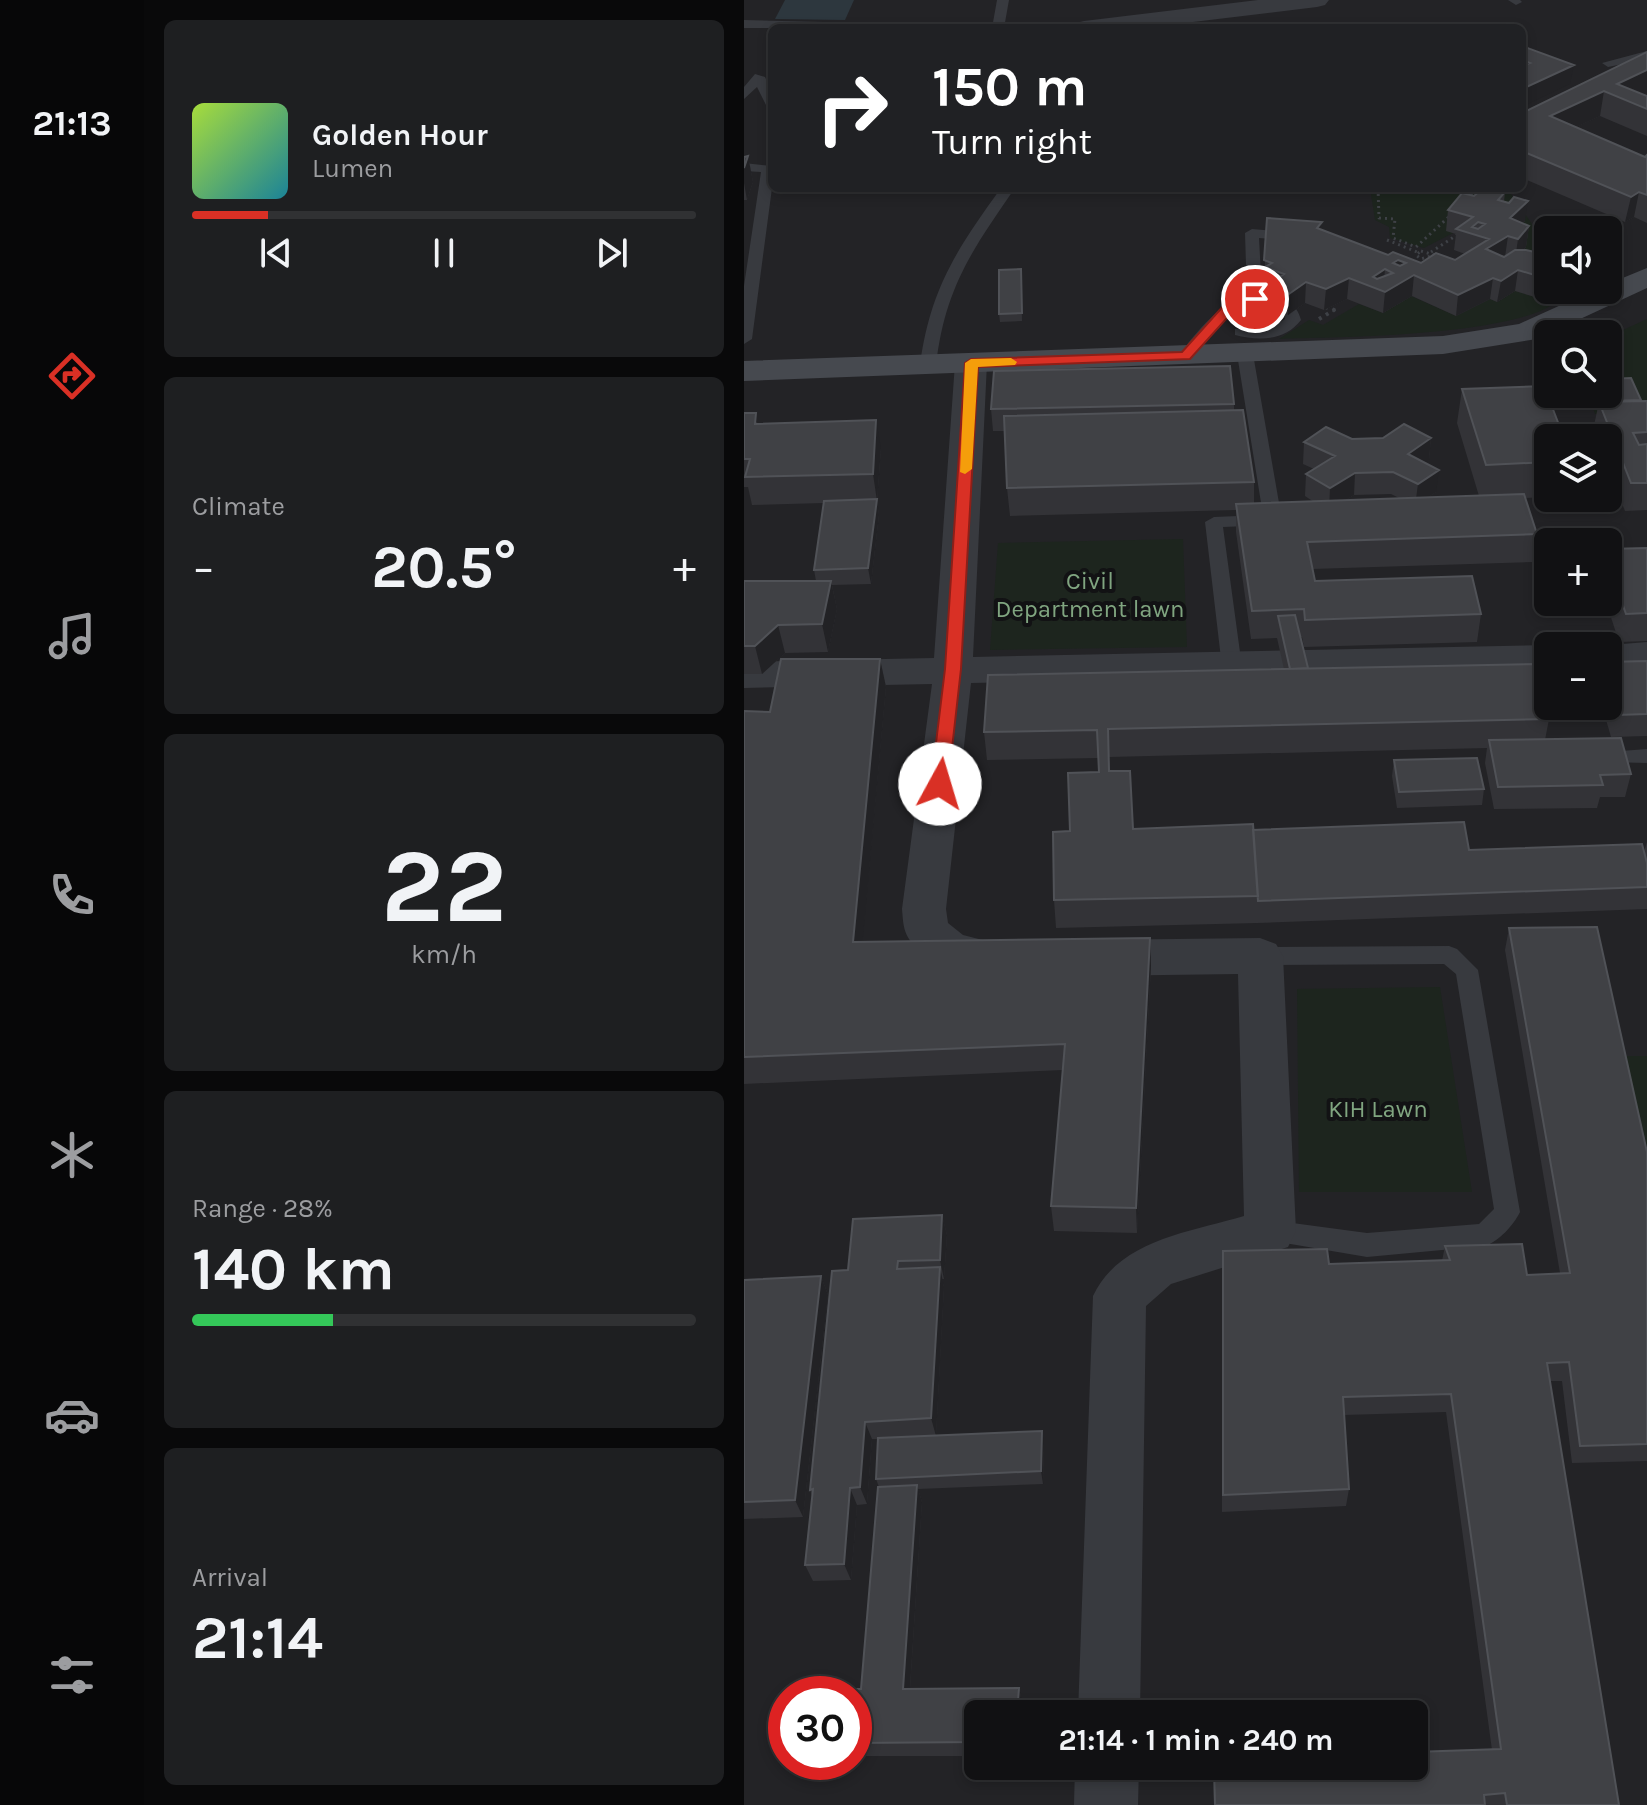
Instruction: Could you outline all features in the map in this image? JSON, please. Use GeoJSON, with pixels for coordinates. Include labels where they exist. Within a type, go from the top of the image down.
{"type":"FeatureCollection","features":[{"type":"Feature","properties":{"kind":"street"},"geometry":{"type":"LineString","coordinates":[[1117,24],[1317,0]]}},
{"type":"Feature","properties":{"kind":"street"},"geometry":{"type":"LineString","coordinates":[[744,371],[1186,356],[1250,343],[1443,345],[1509,337],[1647,277]]}},
{"type":"Feature","properties":{"kind":"street"},"geometry":{"type":"LineString","coordinates":[[971,363],[953,669],[924,909],[927,931],[950,950],[997,960],[1260,956],[1270,1231],[1154,1266],[1120,1296],[1109,1700]]}},
{"type":"Feature","properties":{"kind":"street"},"geometry":{"type":"LineString","coordinates":[[1622,656],[1647,655]]}},
{"type":"Feature","properties":{"kind":"street"},"geometry":{"type":"LineString","coordinates":[[744,675],[1534,658]]}},
{"type":"Feature","properties":{"kind":"street"},"geometry":{"type":"LineString","coordinates":[[1106,1805],[1107,1780]]}},
{"type":"Feature","properties":{"kind":"lane"},"geometry":{"type":"LineString","coordinates":[[999,24],[1003,0]]}},
{"type":"Feature","properties":{"kind":"lane"},"geometry":{"type":"LineString","coordinates":[[744,24],[768,25]]}},
{"type":"Feature","properties":{"kind":"lane"},"geometry":{"type":"LineString","coordinates":[[1608,63],[1647,55]]}},
{"type":"Feature","properties":{"kind":"lane"},"geometry":{"type":"LineString","coordinates":[[744,80],[765,76]]}},
{"type":"Feature","properties":{"kind":"lane"},"geometry":{"type":"LineString","coordinates":[[744,95],[765,76]]}},
{"type":"Feature","properties":{"kind":"lane"},"geometry":{"type":"LineString","coordinates":[[744,167],[768,167]]}},
{"type":"Feature","properties":{"kind":"lane"},"geometry":{"type":"LineString","coordinates":[[744,339],[768,180]]}},
{"type":"Feature","properties":{"kind":"lane"},"geometry":{"type":"LineString","coordinates":[[928,365],[935,319],[948,281],[1005,192]]}},
{"type":"Feature","properties":{"kind":"lane"},"geometry":{"type":"LineString","coordinates":[[1255,299],[1252,233],[1288,236]]}},
{"type":"Feature","properties":{"kind":"lane"},"geometry":{"type":"LineString","coordinates":[[1186,356],[1231,306],[1255,299],[1286,305],[1293,313],[1293,320],[1283,330],[1250,343],[1280,519],[1214,522],[1232,667]]}},
{"type":"Feature","properties":{"kind":"lane"},"geometry":{"type":"LineString","coordinates":[[1615,757],[1647,756]]}},
{"type":"Feature","properties":{"kind":"lane"},"geometry":{"type":"LineString","coordinates":[[1260,956],[1449,955],[1467,970],[1507,1212],[1485,1235],[1456,1238],[1367,1245],[1270,1231]]}},
{"type":"Feature","properties":{"kind":"path"},"geometry":{"type":"LineString","coordinates":[[1378,192],[1379,218],[1395,219],[1393,238],[1417,252],[1431,252],[1462,232],[1469,234]]}},
{"type":"Feature","properties":{"kind":"path"},"geometry":{"type":"LineString","coordinates":[[1466,200],[1475,192]]}},
{"type":"Feature","properties":{"kind":"path"},"geometry":{"type":"LineString","coordinates":[[1387,240],[1416,247],[1456,210]]}},
{"type":"Feature","properties":{"kind":"path"},"geometry":{"type":"LineString","coordinates":[[1417,252],[1417,257],[1425,260],[1434,257],[1431,252]]}},
{"type":"Feature","properties":{"kind":"shaded area"},"geometry":{"type":"Polygon","coordinates":[[[744,0],[1647,0],[1647,1805],[744,1805],[744,0]]]}},
{"type":"Feature","properties":{"kind":"shaded area"},"geometry":{"type":"Polygon","coordinates":[[[785,0],[854,0],[845,20],[775,19],[785,0]]]}},
{"type":"Feature","properties":{"kind":"green space"},"geometry":{"type":"Polygon","coordinates":[[[1371,192],[1503,192],[1511,194],[1534,227],[1534,261],[1512,237],[1524,221],[1453,233],[1424,248],[1390,238],[1389,227],[1375,220],[1371,192]]]}},
{"type":"Feature","properties":{"kind":"green space"},"geometry":{"type":"Polygon","coordinates":[[[1515,291],[1534,297],[1534,304],[1553,304],[1521,318],[1481,326],[1434,332],[1279,339],[1309,320],[1323,325],[1359,304],[1383,313],[1411,296],[1456,316],[1490,299],[1498,302],[1515,291]]]}},
{"type":"Feature","properties":{"kind":"green space"},"geometry":{"type":"Polygon","coordinates":[[[1647,319],[1647,410],[1595,414],[1593,408],[1622,408],[1622,331],[1647,319]]]}},
{"type":"Feature","properties":{"kind":"green space","name":"Civil Department lawn"},"geometry":{"type":"Polygon","coordinates":[[[1183,539],[1187,647],[990,650],[998,543],[1183,539]]]}},
{"type":"Feature","properties":{"kind":"green space","name":"KIH Lawn"},"geometry":{"type":"Polygon","coordinates":[[[1440,987],[1472,1192],[1299,1192],[1297,989],[1440,987]]]}},
{"type":"Feature","properties":{"kind":"green space"},"geometry":{"type":"Polygon","coordinates":[[[1625,1056],[1647,1056],[1647,1147],[1625,1056]]]}},
{"type":"Feature","properties":{"kind":"building"},"geometry":{"type":"Polygon","coordinates":[[[1526,47],[1574,65],[1526,87],[1526,64],[1530,63],[1526,62],[1526,47]]]}},
{"type":"Feature","properties":{"kind":"building"},"geometry":{"type":"Polygon","coordinates":[[[1647,52],[1647,70],[1617,84],[1647,96],[1647,109],[1604,91],[1550,116],[1645,157],[1647,155],[1647,195],[1639,192],[1631,197],[1526,153],[1526,111],[1647,52]]]}},
{"type":"Feature","properties":{"kind":"building"},"geometry":{"type":"Polygon","coordinates":[[[1478,192],[1505,192],[1498,200],[1509,203],[1514,197],[1528,201],[1510,218],[1529,226],[1518,239],[1508,236],[1486,249],[1504,257],[1515,250],[1534,252],[1534,275],[1518,270],[1501,281],[1493,278],[1458,295],[1414,275],[1385,292],[1349,278],[1326,289],[1306,282],[1289,294],[1267,286],[1284,274],[1265,267],[1272,263],[1264,260],[1267,218],[1322,222],[1317,228],[1388,255],[1393,252],[1421,263],[1436,253],[1455,260],[1489,239],[1456,229],[1473,217],[1448,210],[1462,193],[1474,196],[1478,192]],[[1478,222],[1472,227],[1478,229],[1485,224],[1478,222]],[[1385,269],[1373,277],[1377,279],[1393,273],[1385,269]]]}},
{"type":"Feature","properties":{"kind":"building"},"geometry":{"type":"Polygon","coordinates":[[[1021,269],[1022,313],[999,314],[999,270],[1021,269]]]}},
{"type":"Feature","properties":{"kind":"building"},"geometry":{"type":"Polygon","coordinates":[[[1230,366],[1234,404],[991,409],[994,371],[1230,366]]]}},
{"type":"Feature","properties":{"kind":"building"},"geometry":{"type":"Polygon","coordinates":[[[1622,378],[1631,378],[1641,400],[1622,401],[1622,378]]]}},
{"type":"Feature","properties":{"kind":"building"},"geometry":{"type":"Polygon","coordinates":[[[1534,386],[1534,408],[1552,408],[1559,424],[1534,424],[1534,463],[1486,465],[1462,389],[1534,386]]]}},
{"type":"Feature","properties":{"kind":"building"},"geometry":{"type":"Polygon","coordinates":[[[1647,401],[1647,432],[1633,433],[1639,445],[1647,444],[1647,483],[1631,483],[1622,460],[1622,424],[1608,424],[1601,408],[1622,408],[1622,402],[1647,401]]]}},
{"type":"Feature","properties":{"kind":"building"},"geometry":{"type":"Polygon","coordinates":[[[1243,410],[1254,482],[1007,488],[1004,416],[1243,410]]]}},
{"type":"Feature","properties":{"kind":"building"},"geometry":{"type":"Polygon","coordinates":[[[744,413],[756,413],[755,424],[876,420],[873,474],[745,477],[750,459],[744,459],[744,413]]]}},
{"type":"Feature","properties":{"kind":"building"},"geometry":{"type":"Polygon","coordinates":[[[1404,424],[1431,438],[1408,454],[1439,470],[1418,484],[1393,472],[1355,473],[1330,488],[1306,474],[1335,456],[1304,442],[1326,427],[1352,439],[1383,438],[1404,424]]]}},
{"type":"Feature","properties":{"kind":"building"},"geometry":{"type":"Polygon","coordinates":[[[1524,494],[1535,528],[1534,534],[1307,542],[1315,581],[1472,576],[1481,614],[1305,620],[1304,609],[1252,611],[1236,504],[1524,494]]]}},
{"type":"Feature","properties":{"kind":"building"},"geometry":{"type":"Polygon","coordinates":[[[877,499],[868,568],[814,570],[824,501],[877,499]]]}},
{"type":"Feature","properties":{"kind":"building"},"geometry":{"type":"Polygon","coordinates":[[[1647,548],[1647,613],[1626,614],[1622,602],[1622,549],[1647,548]]]}},
{"type":"Feature","properties":{"kind":"building"},"geometry":{"type":"Polygon","coordinates":[[[744,581],[831,581],[822,624],[778,625],[755,646],[744,646],[744,581]]]}},
{"type":"Feature","properties":{"kind":"building"},"geometry":{"type":"Polygon","coordinates":[[[1295,615],[1308,668],[1290,669],[1278,616],[1295,615]]]}},
{"type":"Feature","properties":{"kind":"building"},"geometry":{"type":"Polygon","coordinates":[[[781,659],[880,659],[853,942],[1150,938],[1136,1208],[1051,1206],[1065,1044],[744,1057],[744,711],[770,712],[781,659]]]}},
{"type":"Feature","properties":{"kind":"building"},"geometry":{"type":"Polygon","coordinates":[[[1647,661],[1647,714],[1622,715],[1622,662],[1647,661]]]}},
{"type":"Feature","properties":{"kind":"building"},"geometry":{"type":"Polygon","coordinates":[[[1534,664],[1534,719],[1108,729],[1109,771],[1130,771],[1133,829],[1253,824],[1258,896],[1054,900],[1053,832],[1070,831],[1068,773],[1099,772],[1097,730],[984,732],[988,675],[1534,664]]]}},
{"type":"Feature","properties":{"kind":"building"},"geometry":{"type":"Polygon","coordinates":[[[1621,738],[1631,774],[1600,775],[1603,785],[1498,787],[1489,740],[1621,738]]]}},
{"type":"Feature","properties":{"kind":"building"},"geometry":{"type":"Polygon","coordinates":[[[1477,758],[1484,789],[1399,792],[1394,760],[1477,758]]]}},
{"type":"Feature","properties":{"kind":"building"},"geometry":{"type":"Polygon","coordinates":[[[1464,822],[1469,850],[1642,844],[1647,863],[1647,887],[1258,901],[1253,830],[1464,822]]]}},
{"type":"Feature","properties":{"kind":"building"},"geometry":{"type":"Polygon","coordinates":[[[1597,927],[1647,1152],[1647,1444],[1580,1446],[1569,1362],[1547,1363],[1619,1805],[1507,1805],[1505,1793],[1484,1795],[1485,1805],[1215,1805],[1214,1780],[1428,1780],[1428,1752],[1501,1749],[1451,1394],[1343,1397],[1349,1489],[1223,1495],[1223,1251],[1327,1249],[1329,1264],[1450,1260],[1445,1246],[1522,1244],[1527,1275],[1570,1273],[1509,928],[1597,927]]]}},
{"type":"Feature","properties":{"kind":"building"},"geometry":{"type":"Polygon","coordinates":[[[942,1215],[940,1260],[898,1261],[897,1269],[940,1267],[931,1418],[865,1422],[860,1487],[850,1488],[844,1564],[805,1565],[832,1271],[848,1270],[853,1219],[942,1215]]]}},
{"type":"Feature","properties":{"kind":"building"},"geometry":{"type":"Polygon","coordinates":[[[821,1276],[795,1500],[744,1502],[744,1280],[821,1276]]]}},
{"type":"Feature","properties":{"kind":"building"},"geometry":{"type":"Polygon","coordinates":[[[1042,1431],[1041,1471],[876,1479],[878,1438],[1042,1431]]]}},
{"type":"Feature","properties":{"kind":"building"},"geometry":{"type":"Polygon","coordinates":[[[917,1485],[903,1689],[1019,1688],[1018,1700],[964,1700],[964,1742],[872,1743],[872,1676],[862,1676],[878,1487],[917,1485]]]}},
{"type":"Feature","properties":{"kind":"slow traffic"},"geometry":{"type":"LineString","coordinates":[[965,469],[971,363],[1011,362]]}},
{"type":"Feature","properties":{"kind":"route"},"geometry":{"type":"LineString","coordinates":[[940,784],[953,669],[971,363],[1186,356],[1231,306],[1255,299]]}}]}
